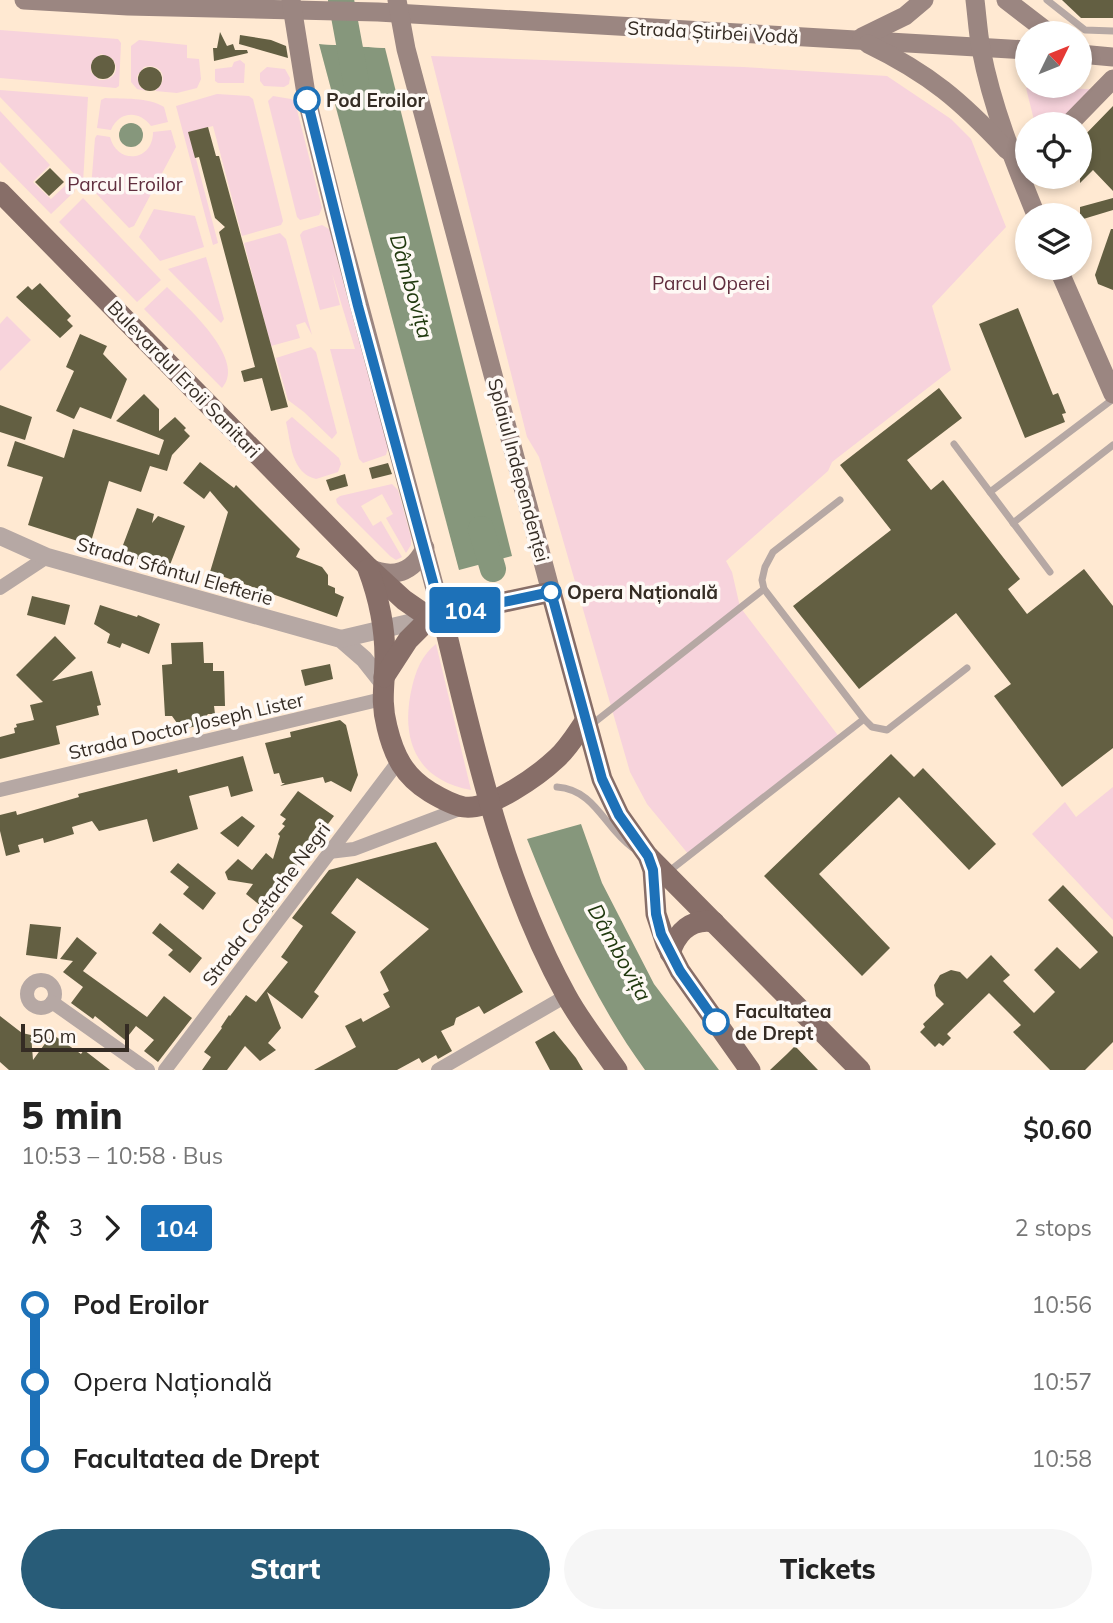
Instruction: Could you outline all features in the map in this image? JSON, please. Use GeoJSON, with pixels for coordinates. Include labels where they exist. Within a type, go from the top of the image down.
{"type":"FeatureCollection","features":[{"type":"Feature","properties":{"kind":"main road","name":"Strada Știrbei Vodă"},"geometry":{"type":"LineString","coordinates":[[24,0],[128,6],[292,5],[314,11],[378,12],[398,7],[1015,49]]}},
{"type":"Feature","properties":{"kind":"main road"},"geometry":{"type":"LineString","coordinates":[[858,39],[905,16],[924,0]]}},
{"type":"Feature","properties":{"kind":"main road"},"geometry":{"type":"LineString","coordinates":[[975,0],[980,47],[988,83],[1010,153],[1031,203]]}},
{"type":"Feature","properties":{"kind":"main road"},"geometry":{"type":"LineString","coordinates":[[1006,0],[1033,21]]}},
{"type":"Feature","properties":{"kind":"main road"},"geometry":{"type":"LineString","coordinates":[[292,5],[307,100],[425,548],[436,617],[499,839],[523,901],[566,996],[617,1070]]}},
{"type":"Feature","properties":{"kind":"main road","name":"Splaiul Independenței"},"geometry":{"type":"LineString","coordinates":[[398,7],[406,49],[551,592],[608,793],[627,828],[648,856],[655,878],[658,924],[670,953],[690,987],[750,1070]]}},
{"type":"Feature","properties":{"kind":"main road"},"geometry":{"type":"LineString","coordinates":[[858,39],[935,81],[971,112],[1010,153]]}},
{"type":"Feature","properties":{"kind":"main road"},"geometry":{"type":"LineString","coordinates":[[1092,54],[1113,57]]}},
{"type":"Feature","properties":{"kind":"main road"},"geometry":{"type":"LineString","coordinates":[[1081,112],[1113,79]]}},
{"type":"Feature","properties":{"kind":"main road","name":"Bulevardul Eroii Sanitari"},"geometry":{"type":"LineString","coordinates":[[0,192],[368,567],[404,600],[436,617]]}},
{"type":"Feature","properties":{"kind":"main road"},"geometry":{"type":"LineString","coordinates":[[1063,280],[1113,394]]}},
{"type":"Feature","properties":{"kind":"main road"},"geometry":{"type":"LineString","coordinates":[[368,567],[388,574],[401,572],[413,565],[425,548]]}},
{"type":"Feature","properties":{"kind":"main road","name":"Bulevardul Eroii Sanitari"},"geometry":{"type":"LineString","coordinates":[[368,567],[383,630],[383,687],[387,730],[398,762]]}},
{"type":"Feature","properties":{"kind":"main road"},"geometry":{"type":"LineString","coordinates":[[383,687],[403,645],[436,617],[551,592]]}},
{"type":"Feature","properties":{"kind":"main road"},"geometry":{"type":"LineString","coordinates":[[465,807],[489,804],[550,764],[587,723]]}},
{"type":"Feature","properties":{"kind":"main road"},"geometry":{"type":"LineString","coordinates":[[398,762],[408,775],[423,787],[450,803],[465,807],[481,818],[499,839]]}},
{"type":"Feature","properties":{"kind":"main road"},"geometry":{"type":"LineString","coordinates":[[648,856],[860,1070]]}},
{"type":"Feature","properties":{"kind":"main road"},"geometry":{"type":"LineString","coordinates":[[670,953],[678,935],[689,925],[704,921],[714,922]]}},
{"type":"Feature","properties":{"kind":"street","name":"Strada Sfântul Elefterie"},"geometry":{"type":"LineString","coordinates":[[0,536],[47,557],[341,639],[364,659],[383,687]]}},
{"type":"Feature","properties":{"kind":"street"},"geometry":{"type":"LineString","coordinates":[[0,588],[47,557]]}},
{"type":"Feature","properties":{"kind":"street","name":"Strada Sfântul Elefterie"},"geometry":{"type":"LineString","coordinates":[[341,639],[436,617]]}},
{"type":"Feature","properties":{"kind":"street","name":"Strada Doctor Joseph Lister"},"geometry":{"type":"LineString","coordinates":[[0,790],[383,687]]}},
{"type":"Feature","properties":{"kind":"street","name":"Strada Costache Negri"},"geometry":{"type":"LineString","coordinates":[[165,1070],[398,762]]}},
{"type":"Feature","properties":{"kind":"street"},"geometry":{"type":"LineString","coordinates":[[329,852],[354,849],[465,807]]}},
{"type":"Feature","properties":{"kind":"street"},"geometry":{"type":"LineString","coordinates":[[438,1070],[566,996]]}},
{"type":"Feature","properties":{"kind":"street"},"geometry":{"type":"LineString","coordinates":[[52,1002],[148,1070]]}},
{"type":"Feature","properties":{"kind":"lane"},"geometry":{"type":"LineString","coordinates":[[1047,0],[1085,30],[1113,31]]}},
{"type":"Feature","properties":{"kind":"lane"},"geometry":{"type":"LineString","coordinates":[[990,492],[1113,399]]}},
{"type":"Feature","properties":{"kind":"lane"},"geometry":{"type":"LineString","coordinates":[[954,444],[1051,572]]}},
{"type":"Feature","properties":{"kind":"lane"},"geometry":{"type":"LineString","coordinates":[[1013,523],[1113,445]]}},
{"type":"Feature","properties":{"kind":"lane"},"geometry":{"type":"LineString","coordinates":[[840,500],[773,552],[765,567],[762,580],[764,589],[872,727],[887,730],[967,668]]}},
{"type":"Feature","properties":{"kind":"lane"},"geometry":{"type":"LineString","coordinates":[[587,723],[764,589]]}},
{"type":"Feature","properties":{"kind":"lane"},"geometry":{"type":"LineString","coordinates":[[666,874],[864,719]]}},
{"type":"Feature","properties":{"kind":"lane"},"geometry":{"type":"LineString","coordinates":[[557,787],[568,788],[584,796],[625,842],[648,856]]}},
{"type":"Feature","properties":{"kind":"green space"},"geometry":{"type":"Polygon","coordinates":[[[0,30],[118,39],[121,43],[119,86],[116,88],[0,78],[0,30]],[[101,54],[92,61],[91,72],[99,80],[109,79],[114,74],[116,67],[112,58],[101,54]]]}},
{"type":"Feature","properties":{"kind":"green space"},"geometry":{"type":"Polygon","coordinates":[[[139,40],[187,45],[187,58],[199,59],[201,79],[197,88],[177,93],[155,91],[160,87],[163,77],[159,69],[150,66],[144,67],[137,76],[140,87],[146,91],[137,89],[131,82],[131,46],[139,40]]]}},
{"type":"Feature","properties":{"kind":"green space","name":"Parcul Operei"},"geometry":{"type":"Polygon","coordinates":[[[431,56],[743,67],[887,76],[951,119],[971,139],[1006,227],[932,306],[951,370],[832,462],[828,471],[726,561],[732,572],[740,607],[840,738],[689,855],[647,804],[630,772],[539,457],[527,437],[431,56]]]}},
{"type":"Feature","properties":{"kind":"green space"},"geometry":{"type":"Polygon","coordinates":[[[240,60],[245,64],[244,83],[215,81],[215,69],[232,67],[234,62],[240,60]]]}},
{"type":"Feature","properties":{"kind":"green space"},"geometry":{"type":"Polygon","coordinates":[[[267,67],[285,69],[290,78],[289,84],[284,87],[264,86],[260,81],[260,73],[267,67]]]}},
{"type":"Feature","properties":{"kind":"green space"},"geometry":{"type":"Polygon","coordinates":[[[0,90],[88,97],[83,183],[0,97],[0,90]]]}},
{"type":"Feature","properties":{"kind":"green space"},"geometry":{"type":"Polygon","coordinates":[[[217,94],[249,96],[253,99],[283,221],[281,225],[242,236],[213,126],[189,132],[218,243],[213,245],[176,106],[217,94]]]}},
{"type":"Feature","properties":{"kind":"green space"},"geometry":{"type":"Polygon","coordinates":[[[273,96],[295,102],[322,208],[319,215],[300,220],[297,217],[268,101],[273,96]]]}},
{"type":"Feature","properties":{"kind":"green space"},"geometry":{"type":"Polygon","coordinates":[[[1028,98],[1082,98],[1069,112],[1032,112],[1028,98]]]}},
{"type":"Feature","properties":{"kind":"green space"},"geometry":{"type":"Polygon","coordinates":[[[136,99],[158,104],[164,107],[168,122],[151,126],[141,117],[130,115],[119,119],[111,130],[97,128],[101,100],[136,99]]]}},
{"type":"Feature","properties":{"kind":"green space","name":"Parcul Eroilor"},"geometry":{"type":"Polygon","coordinates":[[[0,111],[50,165],[33,182],[51,199],[68,183],[75,191],[51,214],[0,162],[0,111]]]}},
{"type":"Feature","properties":{"kind":"green space","name":"Parcul Eroilor"},"geometry":{"type":"Polygon","coordinates":[[[171,130],[176,147],[134,226],[129,228],[91,188],[95,138],[97,135],[110,137],[120,152],[134,156],[147,149],[153,132],[171,130]]]}},
{"type":"Feature","properties":{"kind":"green space"},"geometry":{"type":"Polygon","coordinates":[[[83,198],[161,280],[137,302],[59,222],[83,198]]]}},
{"type":"Feature","properties":{"kind":"green space"},"geometry":{"type":"Polygon","coordinates":[[[154,209],[195,216],[204,247],[160,261],[139,237],[154,209]]]}},
{"type":"Feature","properties":{"kind":"green space"},"geometry":{"type":"Polygon","coordinates":[[[322,225],[329,229],[388,448],[386,455],[363,463],[359,459],[330,349],[355,349],[332,273],[340,305],[320,310],[300,235],[303,231],[322,225]]]}},
{"type":"Feature","properties":{"kind":"green space"},"geometry":{"type":"Polygon","coordinates":[[[280,233],[286,239],[312,335],[305,322],[296,325],[300,338],[271,346],[244,243],[280,233]]]}},
{"type":"Feature","properties":{"kind":"green space"},"geometry":{"type":"Polygon","coordinates":[[[206,257],[224,319],[221,323],[168,269],[206,257]]]}},
{"type":"Feature","properties":{"kind":"green space"},"geometry":{"type":"Polygon","coordinates":[[[167,287],[199,319],[221,348],[227,363],[228,376],[222,388],[144,309],[167,287]]]}},
{"type":"Feature","properties":{"kind":"green space"},"geometry":{"type":"Polygon","coordinates":[[[7,316],[31,340],[0,371],[0,324],[7,316]]]}},
{"type":"Feature","properties":{"kind":"green space"},"geometry":{"type":"Polygon","coordinates":[[[311,347],[316,352],[337,433],[332,439],[288,400],[276,358],[311,347]]]}},
{"type":"Feature","properties":{"kind":"green space"},"geometry":{"type":"Polygon","coordinates":[[[292,417],[339,458],[341,464],[338,472],[316,479],[301,471],[293,456],[286,422],[292,417]]]}},
{"type":"Feature","properties":{"kind":"green space"},"geometry":{"type":"Polygon","coordinates":[[[392,484],[398,490],[411,537],[411,545],[406,553],[386,518],[393,514],[382,494],[361,506],[373,526],[381,521],[402,557],[396,560],[336,499],[392,484]]]}},
{"type":"Feature","properties":{"kind":"green space"},"geometry":{"type":"Polygon","coordinates":[[[436,644],[471,790],[436,777],[416,754],[411,739],[408,723],[414,681],[423,658],[436,644]]]}},
{"type":"Feature","properties":{"kind":"green space"},"geometry":{"type":"Polygon","coordinates":[[[1113,787],[1113,920],[1032,834],[1065,802],[1076,817],[1113,787]]]}},
{"type":"Feature","properties":{"kind":"water"},"geometry":{"type":"Polygon","coordinates":[[[319,44],[385,48],[512,556],[459,570],[319,44]]]}},
{"type":"Feature","properties":{"kind":"water"},"geometry":{"type":"Polygon","coordinates":[[[131,123],[140,126],[143,135],[140,144],[131,147],[122,144],[119,135],[122,126],[131,123]]]}},
{"type":"Feature","properties":{"kind":"water"},"geometry":{"type":"Polygon","coordinates":[[[581,824],[602,883],[654,984],[719,1070],[645,1070],[594,988],[565,929],[527,839],[581,824]]]}},
{"type":"Feature","properties":{"kind":"pier"},"geometry":{"type":"Polygon","coordinates":[[[319,41],[385,44],[385,48],[319,44],[319,41]]]}},
{"type":"Feature","properties":{"kind":"building"},"geometry":{"type":"Polygon","coordinates":[[[1062,0],[1113,0],[1113,18],[1081,18],[1062,0]]]}},
{"type":"Feature","properties":{"kind":"building"},"geometry":{"type":"Polygon","coordinates":[[[220,32],[227,46],[233,44],[235,50],[247,50],[248,53],[214,61],[213,48],[217,48],[220,32]]]}},
{"type":"Feature","properties":{"kind":"building"},"geometry":{"type":"Polygon","coordinates":[[[240,35],[271,40],[286,46],[288,58],[239,44],[240,35]]]}},
{"type":"Feature","properties":{"kind":"building"},"geometry":{"type":"Polygon","coordinates":[[[103,55],[114,62],[115,67],[108,78],[103,79],[92,72],[91,67],[98,56],[103,55]]]}},
{"type":"Feature","properties":{"kind":"building"},"geometry":{"type":"Polygon","coordinates":[[[150,67],[161,74],[162,79],[155,90],[150,91],[139,84],[138,79],[145,68],[150,67]]]}},
{"type":"Feature","properties":{"kind":"building"},"geometry":{"type":"Polygon","coordinates":[[[1113,106],[1113,191],[1092,171],[1092,128],[1113,106]]]}},
{"type":"Feature","properties":{"kind":"building"},"geometry":{"type":"Polygon","coordinates":[[[208,127],[216,156],[219,156],[288,407],[271,411],[262,378],[244,382],[241,371],[255,367],[219,232],[225,227],[215,218],[199,157],[195,158],[188,132],[208,127]]]}},
{"type":"Feature","properties":{"kind":"building"},"geometry":{"type":"Polygon","coordinates":[[[50,168],[64,182],[49,196],[35,182],[50,168]]]}},
{"type":"Feature","properties":{"kind":"building"},"geometry":{"type":"Polygon","coordinates":[[[1113,198],[1113,210],[1092,216],[1092,204],[1113,198]]]}},
{"type":"Feature","properties":{"kind":"building"},"geometry":{"type":"Polygon","coordinates":[[[1111,229],[1113,290],[1098,284],[1095,275],[1111,229]]]}},
{"type":"Feature","properties":{"kind":"building"},"geometry":{"type":"Polygon","coordinates":[[[40,283],[71,316],[67,320],[73,326],[60,338],[16,297],[28,286],[32,290],[40,283]]]}},
{"type":"Feature","properties":{"kind":"building"},"geometry":{"type":"Polygon","coordinates":[[[1018,308],[1053,395],[1058,393],[1066,413],[1062,414],[1065,422],[1025,438],[979,324],[1018,308]]]}},
{"type":"Feature","properties":{"kind":"building"},"geometry":{"type":"Polygon","coordinates":[[[80,334],[107,346],[103,354],[127,379],[111,419],[80,407],[74,419],[56,411],[74,371],[66,367],[80,334]]]}},
{"type":"Feature","properties":{"kind":"building"},"geometry":{"type":"Polygon","coordinates":[[[939,388],[962,418],[907,460],[931,490],[943,480],[1020,579],[1008,589],[1027,614],[1084,569],[1113,606],[1113,748],[1062,787],[994,696],[1011,684],[956,613],[859,689],[793,606],[891,530],[840,465],[939,388]]]}},
{"type":"Feature","properties":{"kind":"building"},"geometry":{"type":"Polygon","coordinates":[[[144,394],[159,409],[159,431],[175,417],[190,436],[172,455],[167,471],[150,466],[141,492],[109,481],[90,545],[28,525],[43,477],[7,466],[15,441],[64,458],[73,429],[159,455],[164,440],[116,421],[144,394]]]}},
{"type":"Feature","properties":{"kind":"building"},"geometry":{"type":"Polygon","coordinates":[[[0,405],[32,417],[25,440],[0,432],[0,405]]]}},
{"type":"Feature","properties":{"kind":"building"},"geometry":{"type":"Polygon","coordinates":[[[200,462],[234,488],[236,485],[300,549],[296,557],[322,567],[328,575],[328,585],[335,588],[335,593],[344,597],[337,617],[210,572],[228,512],[210,491],[204,499],[183,483],[200,462]]]}},
{"type":"Feature","properties":{"kind":"building"},"geometry":{"type":"Polygon","coordinates":[[[388,463],[392,474],[372,479],[369,468],[388,463]]]}},
{"type":"Feature","properties":{"kind":"building"},"geometry":{"type":"Polygon","coordinates":[[[345,474],[348,486],[330,491],[326,480],[345,474]]]}},
{"type":"Feature","properties":{"kind":"building"},"geometry":{"type":"Polygon","coordinates":[[[137,508],[154,514],[152,523],[158,516],[185,526],[168,570],[120,553],[137,508]]]}},
{"type":"Feature","properties":{"kind":"building"},"geometry":{"type":"Polygon","coordinates":[[[32,596],[70,605],[65,625],[27,615],[32,596]]]}},
{"type":"Feature","properties":{"kind":"building"},"geometry":{"type":"Polygon","coordinates":[[[100,605],[160,624],[149,654],[122,643],[120,648],[107,643],[110,634],[94,624],[100,605]]]}},
{"type":"Feature","properties":{"kind":"building"},"geometry":{"type":"Polygon","coordinates":[[[55,636],[76,658],[52,681],[92,671],[101,705],[97,706],[99,715],[56,726],[60,744],[0,759],[0,737],[15,733],[16,724],[34,720],[30,705],[43,702],[16,675],[55,636]]]}},
{"type":"Feature","properties":{"kind":"building"},"geometry":{"type":"Polygon","coordinates":[[[203,642],[204,663],[213,663],[213,671],[224,671],[225,706],[214,706],[215,714],[208,714],[198,726],[187,728],[177,723],[172,716],[165,716],[162,665],[172,664],[171,643],[203,642]]]}},
{"type":"Feature","properties":{"kind":"building"},"geometry":{"type":"Polygon","coordinates":[[[330,664],[333,679],[305,686],[301,670],[330,664]]]}},
{"type":"Feature","properties":{"kind":"building"},"geometry":{"type":"Polygon","coordinates":[[[340,720],[346,725],[358,775],[351,792],[331,781],[325,783],[323,777],[280,786],[285,783],[282,783],[279,773],[274,774],[265,743],[291,737],[290,732],[340,720]]]}},
{"type":"Feature","properties":{"kind":"building"},"geometry":{"type":"Polygon","coordinates":[[[891,754],[914,777],[923,768],[996,844],[969,870],[899,797],[819,874],[890,948],[862,976],[764,876],[891,754]]]}},
{"type":"Feature","properties":{"kind":"building"},"geometry":{"type":"Polygon","coordinates":[[[243,756],[253,791],[231,797],[228,786],[189,796],[198,829],[153,842],[147,819],[99,831],[92,821],[72,827],[74,834],[44,843],[43,838],[18,845],[20,852],[6,856],[0,831],[0,815],[16,811],[17,815],[79,797],[78,794],[177,769],[178,773],[243,756]]]}},
{"type":"Feature","properties":{"kind":"building"},"geometry":{"type":"Polygon","coordinates":[[[298,791],[334,816],[291,873],[297,878],[271,914],[246,894],[253,884],[228,880],[225,872],[238,859],[252,870],[266,853],[273,859],[280,836],[278,834],[285,826],[282,824],[286,819],[280,815],[298,791]]]}},
{"type":"Feature","properties":{"kind":"building"},"geometry":{"type":"Polygon","coordinates":[[[242,816],[255,826],[238,847],[220,833],[242,816]]]}},
{"type":"Feature","properties":{"kind":"building"},"geometry":{"type":"Polygon","coordinates":[[[436,842],[523,992],[484,1014],[479,1006],[456,1018],[454,1025],[441,1031],[452,1051],[438,1059],[436,1055],[422,1063],[419,1058],[397,1070],[314,1070],[356,1047],[345,1026],[361,1018],[363,1022],[390,1007],[383,994],[389,991],[380,972],[429,929],[357,878],[331,913],[356,932],[314,992],[319,996],[302,1019],[267,992],[281,1028],[268,1043],[276,1050],[260,1061],[245,1046],[227,1070],[202,1070],[211,1057],[204,1052],[229,1015],[246,995],[256,1002],[288,962],[281,957],[303,926],[292,918],[329,870],[436,842]]]}},
{"type":"Feature","properties":{"kind":"building"},"geometry":{"type":"Polygon","coordinates":[[[178,863],[216,893],[203,910],[183,894],[189,887],[170,872],[178,863]]]}},
{"type":"Feature","properties":{"kind":"building"},"geometry":{"type":"Polygon","coordinates":[[[1063,885],[1113,937],[1113,1042],[1085,1070],[1050,1070],[1013,1032],[1021,1025],[989,993],[947,1034],[951,1038],[943,1046],[939,1043],[935,1047],[920,1032],[925,1027],[923,1024],[944,1004],[936,996],[934,985],[940,975],[951,970],[960,972],[967,979],[991,955],[1010,975],[1003,981],[1034,1013],[1055,992],[1034,970],[1057,947],[1080,969],[1098,952],[1048,900],[1063,885]]]}},
{"type":"Feature","properties":{"kind":"building"},"geometry":{"type":"Polygon","coordinates":[[[160,923],[202,958],[190,973],[168,955],[173,950],[152,933],[160,923]]]}},
{"type":"Feature","properties":{"kind":"building"},"geometry":{"type":"Polygon","coordinates":[[[30,924],[61,927],[57,959],[26,955],[30,924]]]}},
{"type":"Feature","properties":{"kind":"building"},"geometry":{"type":"Polygon","coordinates":[[[77,937],[97,953],[83,971],[147,1017],[164,996],[192,1018],[158,1062],[144,1051],[154,1040],[136,1026],[125,1040],[95,1016],[93,1019],[71,1003],[83,987],[63,972],[73,961],[60,959],[77,937]]]}},
{"type":"Feature","properties":{"kind":"building"},"geometry":{"type":"Polygon","coordinates":[[[0,1016],[22,1033],[31,1035],[33,1060],[52,1034],[81,1054],[84,1050],[110,1070],[9,1070],[0,1062],[0,1016]]]}},
{"type":"Feature","properties":{"kind":"building"},"geometry":{"type":"Polygon","coordinates":[[[554,1031],[583,1070],[550,1070],[535,1042],[554,1031]]]}},
{"type":"Feature","properties":{"kind":"building"},"geometry":{"type":"Polygon","coordinates":[[[795,1046],[818,1070],[770,1070],[787,1054],[795,1046]]]}},
{"type":"Feature","properties":{"kind":"waterway","name":"Dâmbovița"},"geometry":{"type":"LineString","coordinates":[[341,0],[356,81]]}},
{"type":"Feature","properties":{"kind":"waterway","name":"Dâmbovița"},"geometry":{"type":"LineString","coordinates":[[481,529],[493,569]]}},
{"type":"Feature","properties":{"kind":"bus line","name":"104"},"geometry":{"type":"LineString","coordinates":[[307,100],[358,306],[442,615],[551,592],[602,779],[619,815],[648,856],[653,870],[656,914],[661,934],[680,971],[716,1022]]}},
{"type":"Feature","properties":{"kind":"place","name":"Pod Eroilor"},"geometry":{"type":"Point","coordinates":[307,100]}},
{"type":"Feature","properties":{"kind":"place","name":"Opera Națională"},"geometry":{"type":"Point","coordinates":[551,592]}},
{"type":"Feature","properties":{"kind":"place","name":"Facultatea de Drept"},"geometry":{"type":"Point","coordinates":[716,1022]}}]}
